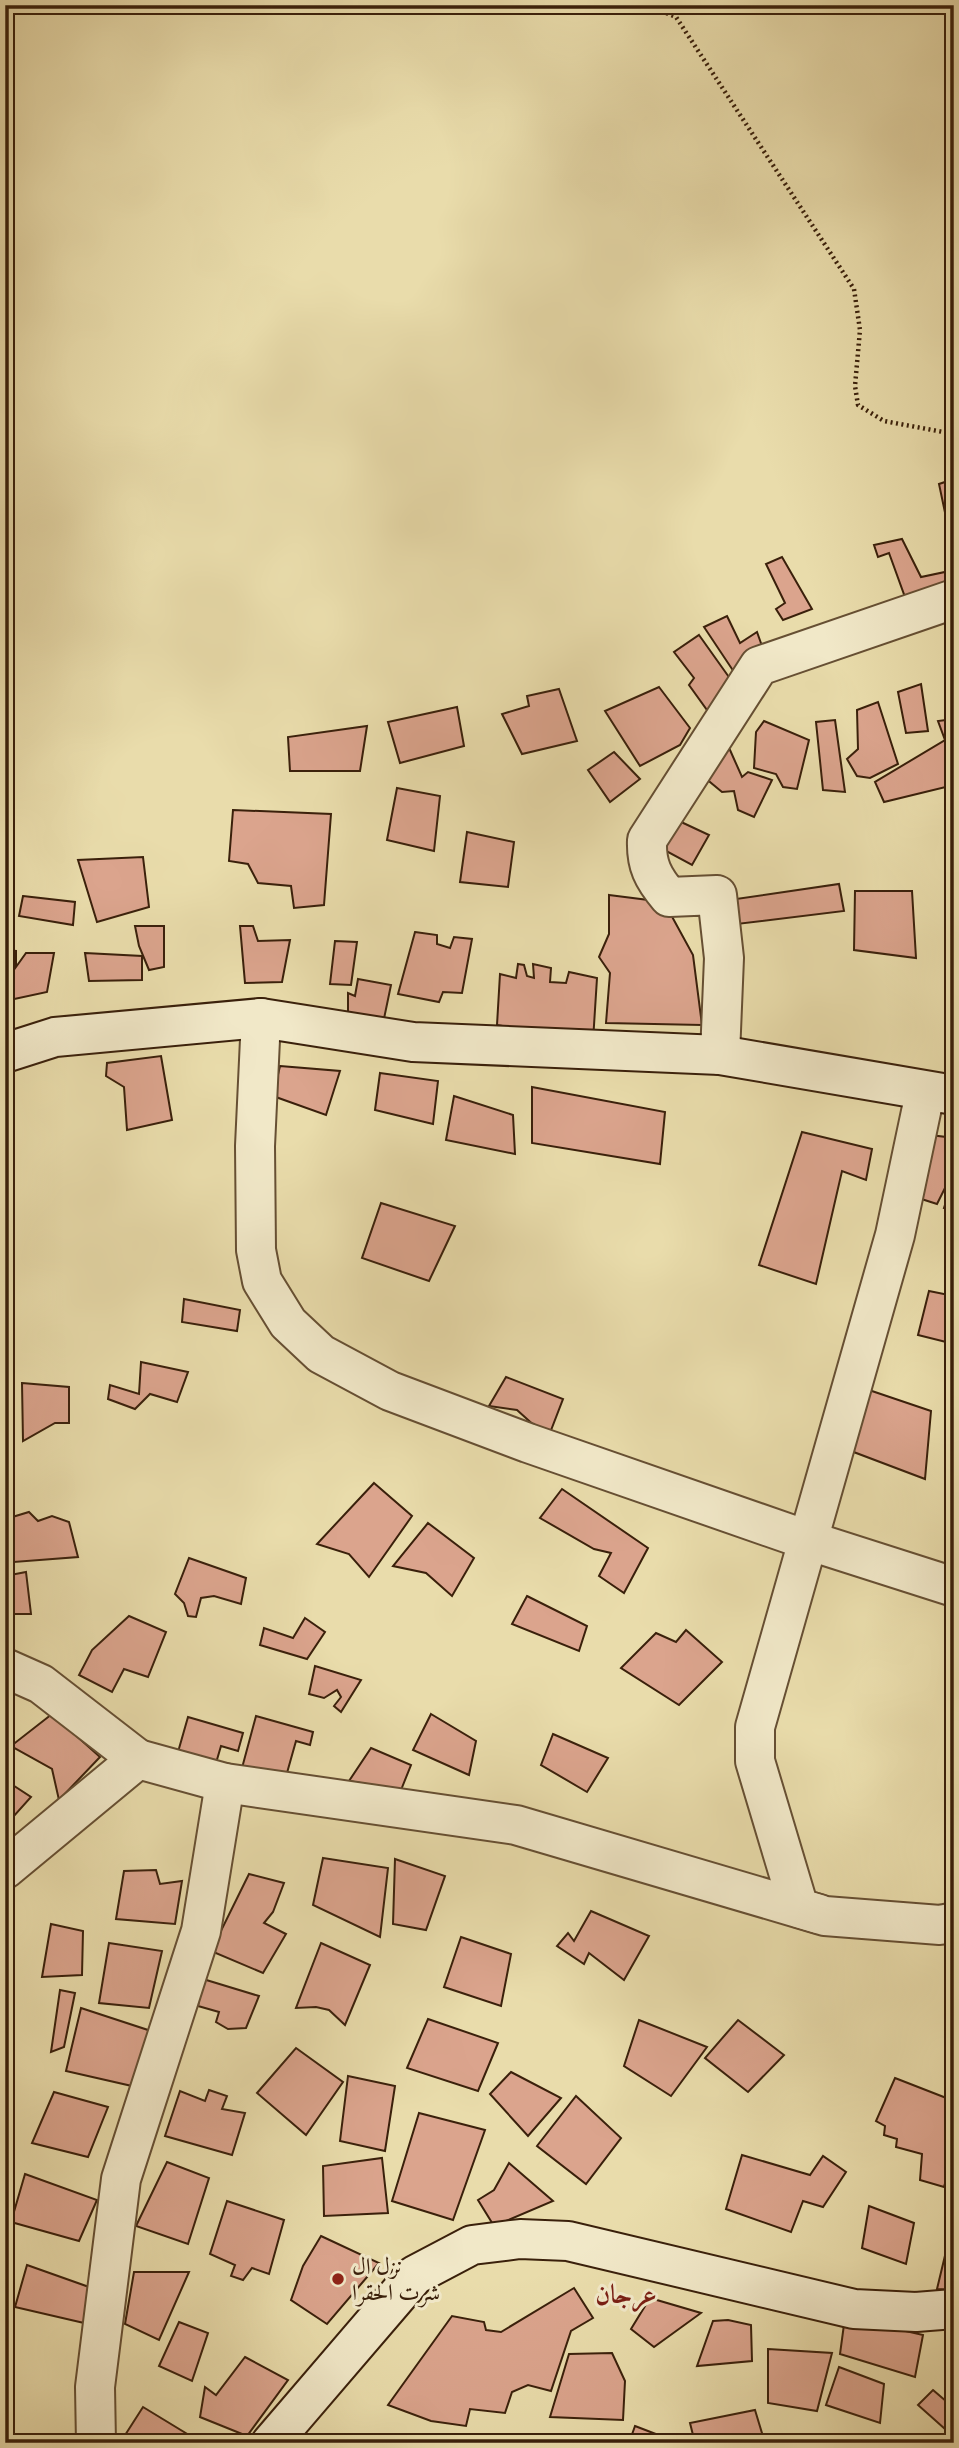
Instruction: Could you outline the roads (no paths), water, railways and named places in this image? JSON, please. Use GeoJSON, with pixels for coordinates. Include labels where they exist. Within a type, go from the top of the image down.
{"type":"FeatureCollection","features":[{"type":"Feature","properties":{"kind":"street"},"geometry":{"type":"LineString","coordinates":[[720,1055],[723,958],[717,895],[669,897],[652,876],[646,855],[647,840],[758,666],[954,599]]}},
{"type":"Feature","properties":{"kind":"street"},"geometry":{"type":"LineString","coordinates":[[261,1018],[255,1146],[256,1250],[262,1281],[288,1323],[321,1354],[390,1391],[528,1443],[810,1541],[954,1587]]}},
{"type":"Feature","properties":{"kind":"street"},"geometry":{"type":"LineString","coordinates":[[5,1053],[55,1037],[261,1018],[413,1042],[720,1055],[939,1094],[856,1363],[810,1541],[755,1727],[755,1761],[799,1908],[825,1916]]}},
{"type":"Feature","properties":{"kind":"street"},"geometry":{"type":"LineString","coordinates":[[5,1668],[41,1684],[138,1759],[225,1783],[516,1825],[825,1916],[940,1925],[954,1922]]}},
{"type":"Feature","properties":{"kind":"street"},"geometry":{"type":"LineString","coordinates":[[5,1868],[138,1759]]}},
{"type":"Feature","properties":{"kind":"street"},"geometry":{"type":"LineString","coordinates":[[96,2443],[95,2387],[121,2179],[201,1931],[225,1783]]}},
{"type":"Feature","properties":{"kind":"street"},"geometry":{"type":"LineString","coordinates":[[271,2443],[415,2275],[472,2245],[520,2239],[568,2241],[854,2309],[916,2312],[954,2309]]}},
{"type":"Feature","properties":{"kind":"place","name":"نزل ال شرت الحقرا"},"geometry":{"type":"Point","coordinates":[338,2279]}},
{"type":"Feature","properties":{"kind":"district","name":"عرجان"},"geometry":{"type":"Point","coordinates":[626,2294]}}]}
